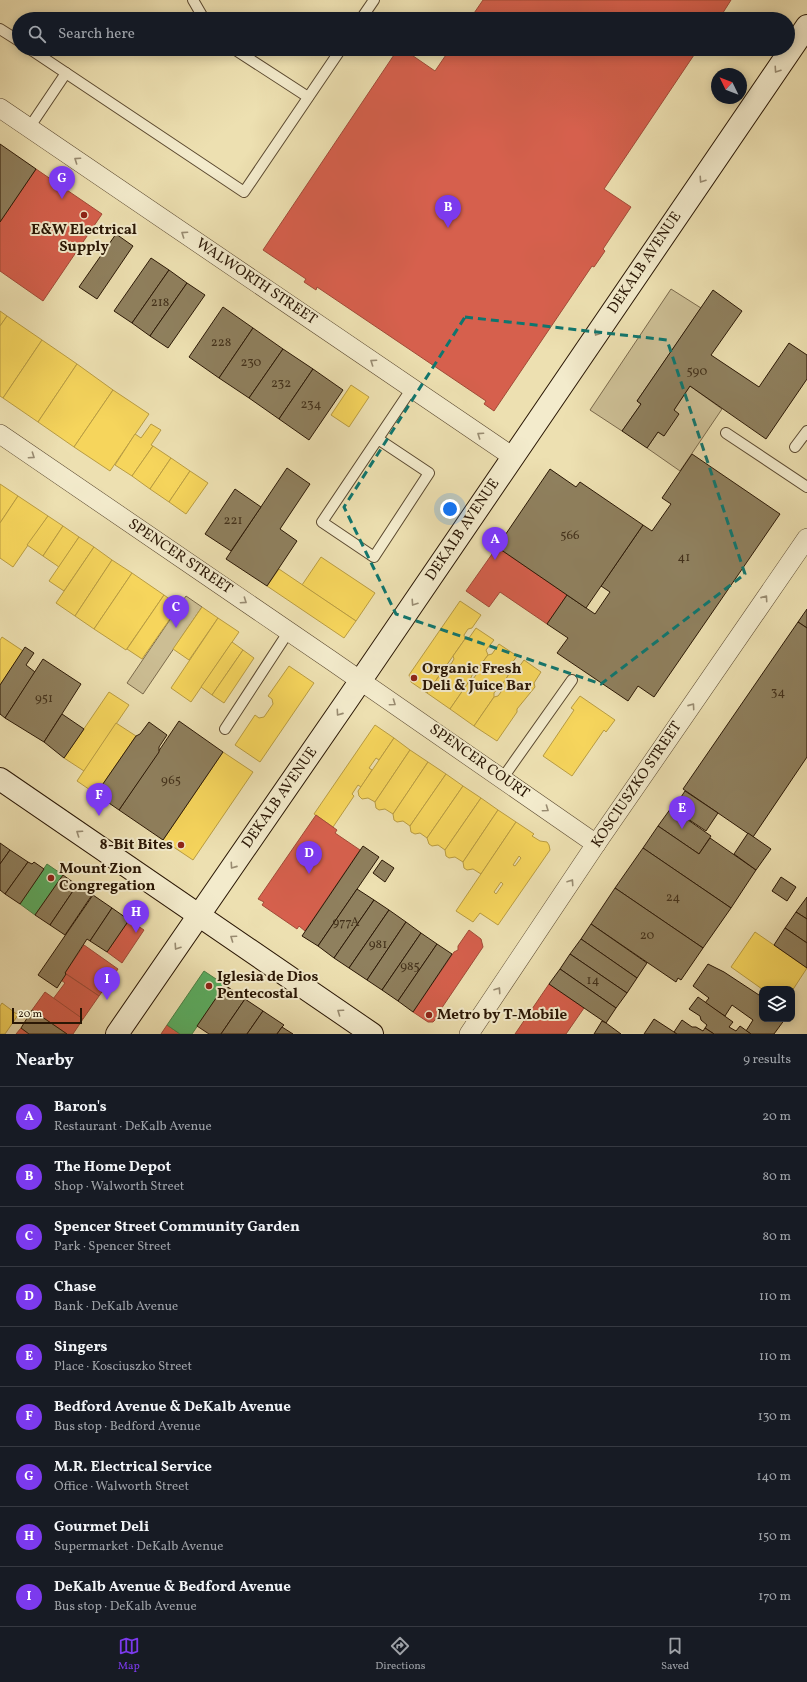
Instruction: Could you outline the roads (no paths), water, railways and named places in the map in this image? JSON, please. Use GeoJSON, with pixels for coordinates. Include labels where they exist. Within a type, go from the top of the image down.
{"type":"FeatureCollection","features":[{"type":"Feature","properties":{"kind":"main road","name":"DEKALB AVENUE"},"geometry":{"type":"LineString","coordinates":[[795,44],[807,26]]}},
{"type":"Feature","properties":{"kind":"main road","name":"DEKALB AVENUE"},"geometry":{"type":"LineString","coordinates":[[117,1034],[361,681],[787,56]]}},
{"type":"Feature","properties":{"kind":"main road"},"geometry":{"type":"LineString","coordinates":[[0,779],[372,1034]]}},
{"type":"Feature","properties":{"kind":"street","name":"WALWORTH STREET"},"geometry":{"type":"LineString","coordinates":[[0,108],[513,457]]}},
{"type":"Feature","properties":{"kind":"street","name":"SPENCER STREET"},"geometry":{"type":"LineString","coordinates":[[0,434],[361,681]]}},
{"type":"Feature","properties":{"kind":"street","name":"KOSCIUSZKO STREET"},"geometry":{"type":"LineString","coordinates":[[469,1034],[596,844],[807,538]]}},
{"type":"Feature","properties":{"kind":"street","name":"SPENCER COURT"},"geometry":{"type":"LineString","coordinates":[[361,681],[596,844]]}},
{"type":"Feature","properties":{"kind":"lane"},"geometry":{"type":"LineString","coordinates":[[193,0],[200,12]]}},
{"type":"Feature","properties":{"kind":"lane"},"geometry":{"type":"LineString","coordinates":[[366,12],[374,0]]}},
{"type":"Feature","properties":{"kind":"lane"},"geometry":{"type":"LineString","coordinates":[[0,29],[12,37]]}},
{"type":"Feature","properties":{"kind":"lane"},"geometry":{"type":"LineString","coordinates":[[40,56],[244,192],[336,56]]}},
{"type":"Feature","properties":{"kind":"lane"},"geometry":{"type":"LineString","coordinates":[[245,56],[308,97]]}},
{"type":"Feature","properties":{"kind":"lane"},"geometry":{"type":"LineString","coordinates":[[29,128],[66,73]]}},
{"type":"Feature","properties":{"kind":"lane"},"geometry":{"type":"LineString","coordinates":[[378,439],[429,473],[374,557],[322,522],[412,388]]}},
{"type":"Feature","properties":{"kind":"lane"},"geometry":{"type":"LineString","coordinates":[[795,447],[807,431]]}},
{"type":"Feature","properties":{"kind":"lane"},"geometry":{"type":"LineString","coordinates":[[726,433],[807,487]]}},
{"type":"Feature","properties":{"kind":"lane"},"geometry":{"type":"LineString","coordinates":[[224,729],[289,632]]}},
{"type":"Feature","properties":{"kind":"lane"},"geometry":{"type":"LineString","coordinates":[[502,779],[572,680]]}},
{"type":"Feature","properties":{"kind":"place","name":"M.R. Electrical Service"},"geometry":{"type":"Point","coordinates":[62,199]}},
{"type":"Feature","properties":{"kind":"place","name":"E&W Electrical Supply"},"geometry":{"type":"Point","coordinates":[84,215]}},
{"type":"Feature","properties":{"kind":"place","name":"The Home Depot"},"geometry":{"type":"Point","coordinates":[448,228]}},
{"type":"Feature","properties":{"kind":"place","name":"Baron's"},"geometry":{"type":"Point","coordinates":[495,560]}},
{"type":"Feature","properties":{"kind":"place","name":"Spencer Street Community Garden"},"geometry":{"type":"Point","coordinates":[176,628]}},
{"type":"Feature","properties":{"kind":"place","name":"Organic Fresh Deli & Juice Bar"},"geometry":{"type":"Point","coordinates":[414,678]}},
{"type":"Feature","properties":{"kind":"place","name":"Bedford Avenue & DeKalb Avenue"},"geometry":{"type":"Point","coordinates":[99,816]}},
{"type":"Feature","properties":{"kind":"place","name":"Singers"},"geometry":{"type":"Point","coordinates":[682,829]}},
{"type":"Feature","properties":{"kind":"place","name":"8-Bit Bites"},"geometry":{"type":"Point","coordinates":[181,845]}},
{"type":"Feature","properties":{"kind":"place","name":"Chase"},"geometry":{"type":"Point","coordinates":[309,874]}},
{"type":"Feature","properties":{"kind":"place","name":"Mount Zion Congregation"},"geometry":{"type":"Point","coordinates":[51,878]}},
{"type":"Feature","properties":{"kind":"place","name":"Gourmet Deli"},"geometry":{"type":"Point","coordinates":[136,933]}},
{"type":"Feature","properties":{"kind":"place","name":"Iglesia de Dios Pentecostal"},"geometry":{"type":"Point","coordinates":[209,986]}},
{"type":"Feature","properties":{"kind":"place","name":"DeKalb Avenue & Bedford Avenue"},"geometry":{"type":"Point","coordinates":[107,1000]}},
{"type":"Feature","properties":{"kind":"place","name":"Metro by T-Mobile"},"geometry":{"type":"Point","coordinates":[429,1015]}}]}
